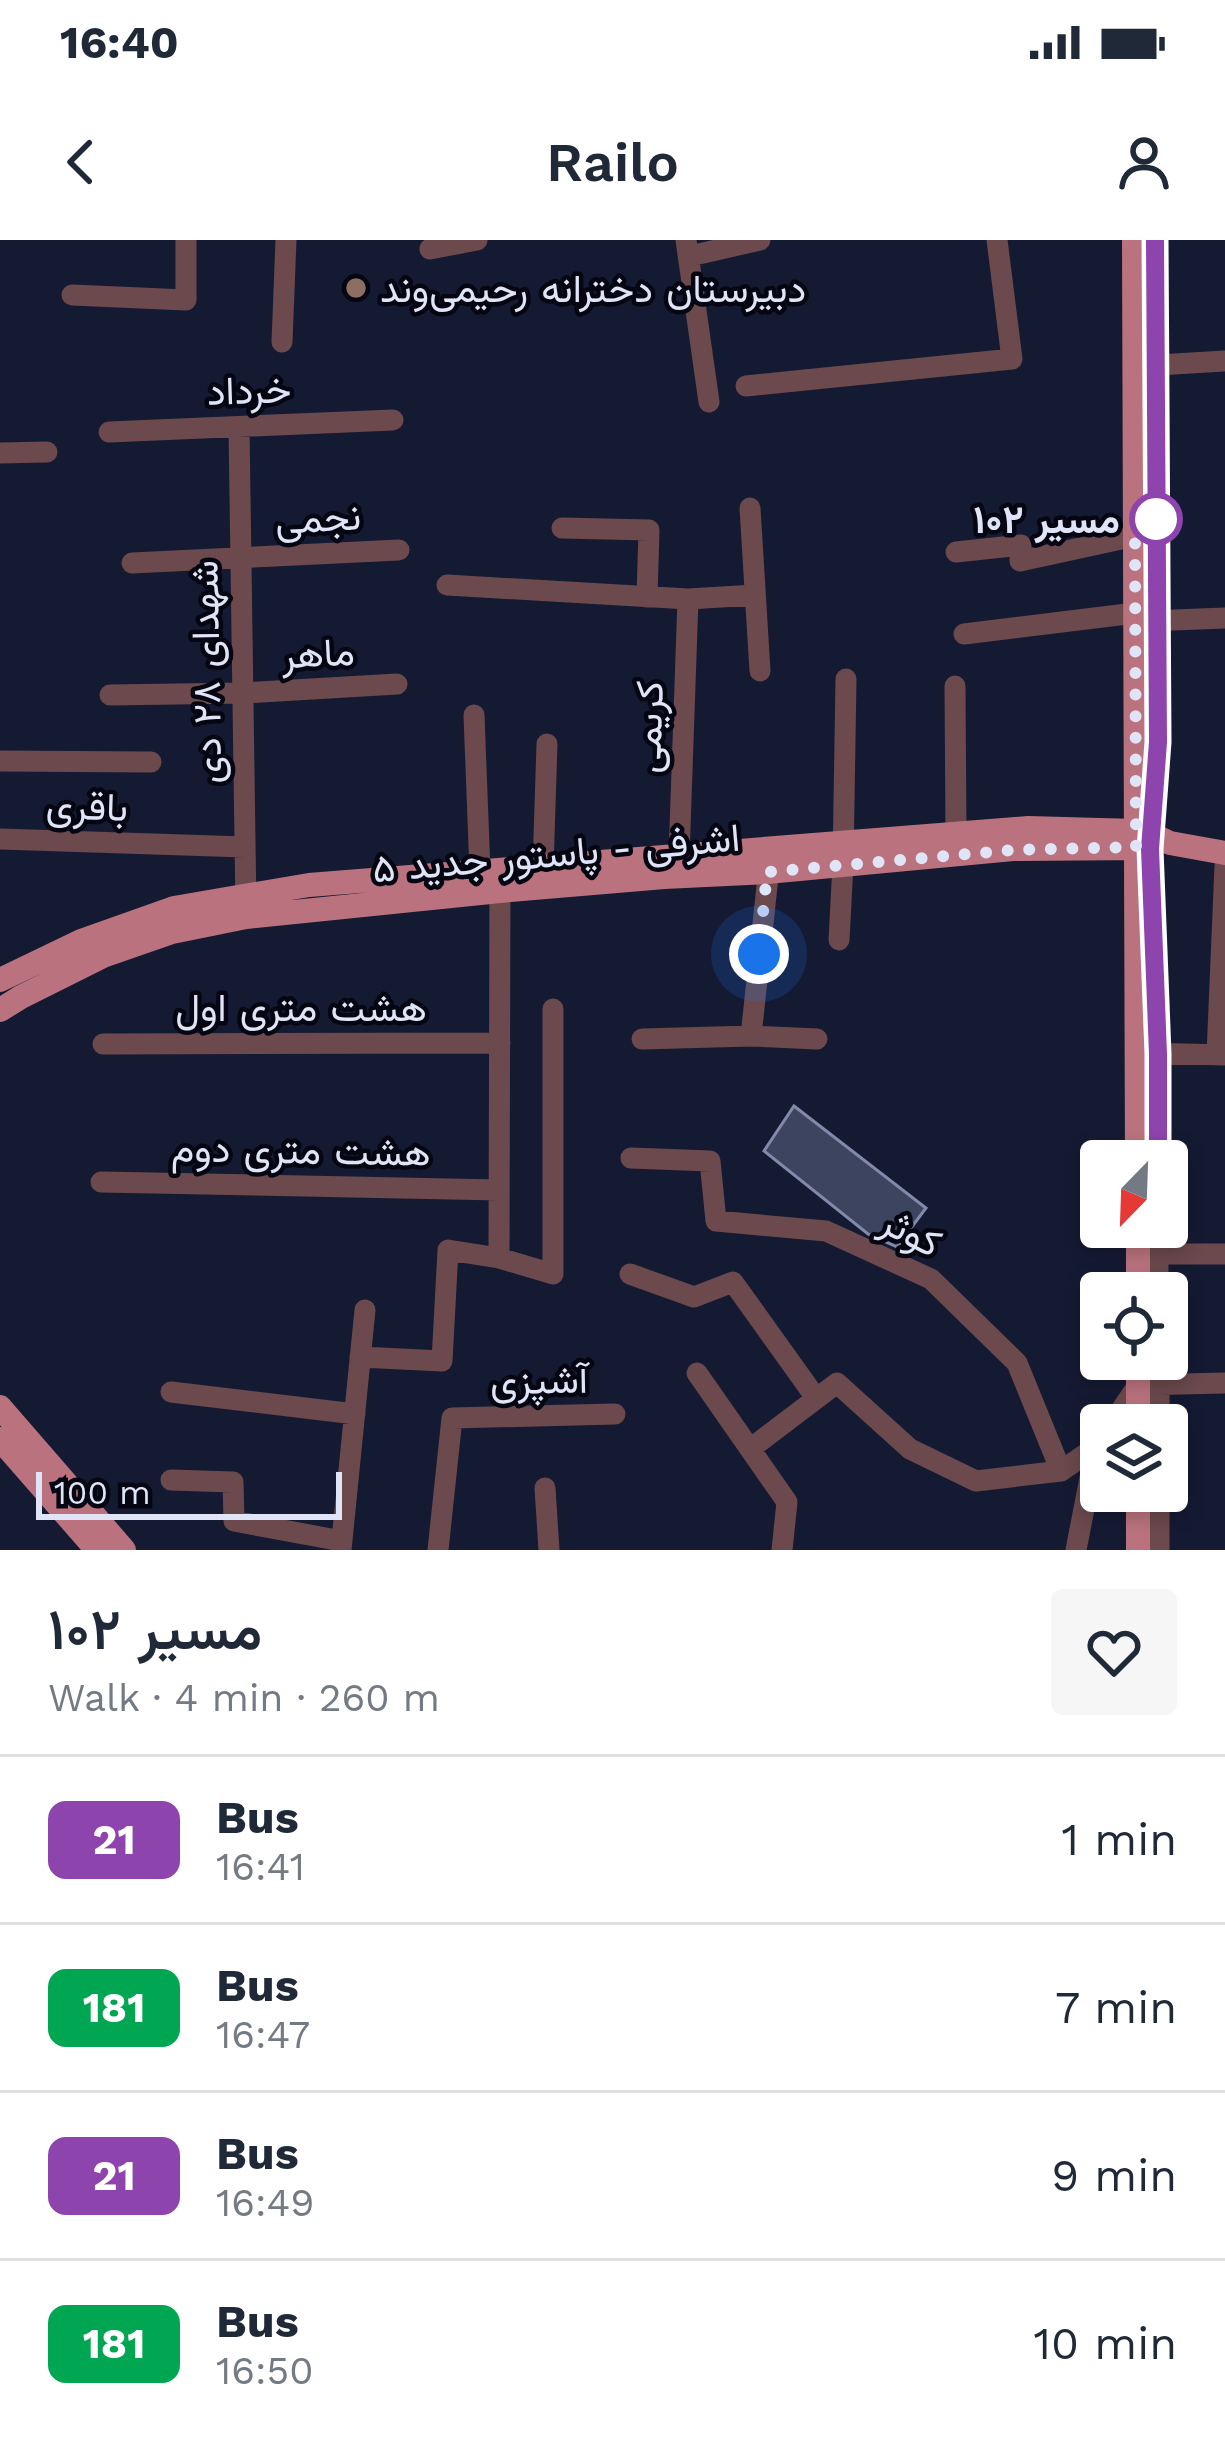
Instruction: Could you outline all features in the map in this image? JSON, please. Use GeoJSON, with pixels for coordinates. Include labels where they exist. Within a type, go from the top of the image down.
{"type":"FeatureCollection","features":[{"type":"Feature","properties":{"kind":"main road"},"geometry":{"type":"LineString","coordinates":[[1134,240],[1145,366],[1135,536],[1148,841],[1148,1053],[1140,1140]]}},
{"type":"Feature","properties":{"kind":"main road","name":"اشرفی - پاستور جدید ۵"},"geometry":{"type":"LineString","coordinates":[[844,854],[956,834],[1028,828],[1148,841]]}},
{"type":"Feature","properties":{"kind":"main road"},"geometry":{"type":"LineString","coordinates":[[1148,841],[1225,853]]}},
{"type":"Feature","properties":{"kind":"main road","name":"اشرفی - پاستور جدید ۵"},"geometry":{"type":"LineString","coordinates":[[0,1010],[103,956],[309,885],[664,877],[844,854],[1148,841]]}},
{"type":"Feature","properties":{"kind":"main road","name":"اشرفی - پاستور جدید ۵"},"geometry":{"type":"LineString","coordinates":[[493,878],[543,868],[679,857],[769,861]]}},
{"type":"Feature","properties":{"kind":"main road","name":"اشرفی - پاستور جدید ۵"},"geometry":{"type":"LineString","coordinates":[[0,980],[81,941],[174,908],[246,906]]}},
{"type":"Feature","properties":{"kind":"main road"},"geometry":{"type":"LineString","coordinates":[[1144,1272],[1146,1248]]}},
{"type":"Feature","properties":{"kind":"main road"},"geometry":{"type":"LineString","coordinates":[[0,1407],[124,1550]]}},
{"type":"Feature","properties":{"kind":"main road"},"geometry":{"type":"LineString","coordinates":[[0,1439],[97,1550]]}},
{"type":"Feature","properties":{"kind":"main road"},"geometry":{"type":"LineString","coordinates":[[1138,1512],[1138,1550]]}},
{"type":"Feature","properties":{"kind":"street"},"geometry":{"type":"LineString","coordinates":[[72,295],[186,300],[185,240]]}},
{"type":"Feature","properties":{"kind":"street"},"geometry":{"type":"LineString","coordinates":[[282,342],[286,240]]}},
{"type":"Feature","properties":{"kind":"street"},"geometry":{"type":"LineString","coordinates":[[430,249],[477,240]]}},
{"type":"Feature","properties":{"kind":"street"},"geometry":{"type":"LineString","coordinates":[[709,402],[688,248],[760,240]]}},
{"type":"Feature","properties":{"kind":"street"},"geometry":{"type":"LineString","coordinates":[[746,386],[1012,359],[997,240]]}},
{"type":"Feature","properties":{"kind":"street"},"geometry":{"type":"LineString","coordinates":[[1142,618],[1145,366],[1155,240]]}},
{"type":"Feature","properties":{"kind":"street"},"geometry":{"type":"LineString","coordinates":[[1145,366],[1225,361]]}},
{"type":"Feature","properties":{"kind":"street","name":"خرداد"},"geometry":{"type":"LineString","coordinates":[[109,433],[393,420]]}},
{"type":"Feature","properties":{"kind":"street","name":"شهدای ۲۸ دی"},"geometry":{"type":"LineString","coordinates":[[239,427],[246,906]]}},
{"type":"Feature","properties":{"kind":"street"},"geometry":{"type":"LineString","coordinates":[[0,453],[47,452]]}},
{"type":"Feature","properties":{"kind":"street"},"geometry":{"type":"LineString","coordinates":[[750,508],[760,671]]}},
{"type":"Feature","properties":{"kind":"street"},"geometry":{"type":"LineString","coordinates":[[562,528],[650,530],[646,597]]}},
{"type":"Feature","properties":{"kind":"street"},"geometry":{"type":"LineString","coordinates":[[956,552],[1021,545],[1020,561],[1135,536]]}},
{"type":"Feature","properties":{"kind":"street","name":"نجمی"},"geometry":{"type":"LineString","coordinates":[[132,563],[399,550]]}},
{"type":"Feature","properties":{"kind":"street"},"geometry":{"type":"LineString","coordinates":[[447,585],[688,599],[755,595]]}},
{"type":"Feature","properties":{"kind":"street","name":"کریمی"},"geometry":{"type":"LineString","coordinates":[[679,857],[688,599]]}},
{"type":"Feature","properties":{"kind":"street"},"geometry":{"type":"LineString","coordinates":[[964,634],[1142,618],[1225,618]]}},
{"type":"Feature","properties":{"kind":"street"},"geometry":{"type":"LineString","coordinates":[[839,940],[846,680]]}},
{"type":"Feature","properties":{"kind":"street","name":"ماهر"},"geometry":{"type":"LineString","coordinates":[[110,695],[397,684]]}},
{"type":"Feature","properties":{"kind":"street"},"geometry":{"type":"LineString","coordinates":[[956,686],[956,834]]}},
{"type":"Feature","properties":{"kind":"street"},"geometry":{"type":"LineString","coordinates":[[474,716],[493,878],[500,1043],[499,1258]]}},
{"type":"Feature","properties":{"kind":"street"},"geometry":{"type":"LineString","coordinates":[[543,868],[547,744]]}},
{"type":"Feature","properties":{"kind":"street"},"geometry":{"type":"LineString","coordinates":[[0,761],[151,762]]}},
{"type":"Feature","properties":{"kind":"street","name":"باقری"},"geometry":{"type":"LineString","coordinates":[[0,839],[244,847]]}},
{"type":"Feature","properties":{"kind":"street"},"geometry":{"type":"LineString","coordinates":[[751,1036],[769,861]]}},
{"type":"Feature","properties":{"kind":"street"},"geometry":{"type":"LineString","coordinates":[[1156,1140],[1148,1053],[1221,1055],[1225,866]]}},
{"type":"Feature","properties":{"kind":"street"},"geometry":{"type":"LineString","coordinates":[[360,1357],[442,1361],[448,1250],[553,1274],[553,1009]]}},
{"type":"Feature","properties":{"kind":"street"},"geometry":{"type":"LineString","coordinates":[[642,1039],[818,1039]]}},
{"type":"Feature","properties":{"kind":"street","name":"هشت متری اول"},"geometry":{"type":"LineString","coordinates":[[103,1044],[500,1043]]}},
{"type":"Feature","properties":{"kind":"street","name":"کوثر"},"geometry":{"type":"LineString","coordinates":[[631,1158],[710,1161],[716,1221],[826,1231],[931,1279],[1017,1363],[1061,1471]]}},
{"type":"Feature","properties":{"kind":"street","name":"هشت متری دوم"},"geometry":{"type":"LineString","coordinates":[[101,1181],[499,1190]]}},
{"type":"Feature","properties":{"kind":"street"},"geometry":{"type":"LineString","coordinates":[[1150,1248],[1153,1272]]}},
{"type":"Feature","properties":{"kind":"street"},"geometry":{"type":"LineString","coordinates":[[1148,1255],[1225,1254]]}},
{"type":"Feature","properties":{"kind":"street"},"geometry":{"type":"LineString","coordinates":[[630,1274],[694,1297],[733,1282],[816,1398]]}},
{"type":"Feature","properties":{"kind":"street"},"geometry":{"type":"LineString","coordinates":[[171,1480],[233,1482],[234,1521],[341,1546],[365,1310]]}},
{"type":"Feature","properties":{"kind":"street"},"geometry":{"type":"LineString","coordinates":[[697,1372],[788,1502],[782,1550]]}},
{"type":"Feature","properties":{"kind":"street"},"geometry":{"type":"LineString","coordinates":[[1188,1380],[1225,1383]]}},
{"type":"Feature","properties":{"kind":"street"},"geometry":{"type":"LineString","coordinates":[[750,1449],[836,1383],[910,1449],[976,1481],[1061,1471],[1080,1457]]}},
{"type":"Feature","properties":{"kind":"street"},"geometry":{"type":"LineString","coordinates":[[171,1392],[355,1414]]}},
{"type":"Feature","properties":{"kind":"street","name":"آشپزی"},"geometry":{"type":"LineString","coordinates":[[438,1550],[452,1418],[615,1414]]}},
{"type":"Feature","properties":{"kind":"street"},"geometry":{"type":"LineString","coordinates":[[545,1488],[549,1550]]}},
{"type":"Feature","properties":{"kind":"street"},"geometry":{"type":"LineString","coordinates":[[1076,1550],[1084,1512]]}},
{"type":"Feature","properties":{"kind":"street"},"geometry":{"type":"LineString","coordinates":[[1159,1512],[1159,1550]]}},
{"type":"Feature","properties":{"kind":"building"},"geometry":{"type":"Polygon","coordinates":[[[794,1106],[926,1208],[897,1247],[868,1234],[764,1151],[794,1106]]]}},
{"type":"Feature","properties":{"kind":"bus line","name":"21"},"geometry":{"type":"LineString","coordinates":[[1155,240],[1158,742],[1150,849],[1158,1140]]}},
{"type":"Feature","properties":{"kind":"place","name":"دبیرستان دخترانه رحیمی‌وند"},"geometry":{"type":"Point","coordinates":[356,288]}},
{"type":"Feature","properties":{"kind":"place","name":"مسیر ۱۰۲"},"geometry":{"type":"Point","coordinates":[1156,519]}},
{"type":"Feature","properties":{"kind":"route"},"geometry":{"type":"LineString","coordinates":[[759,954],[767,872],[1013,850],[1136,847],[1135,536],[1156,519]]}}]}
